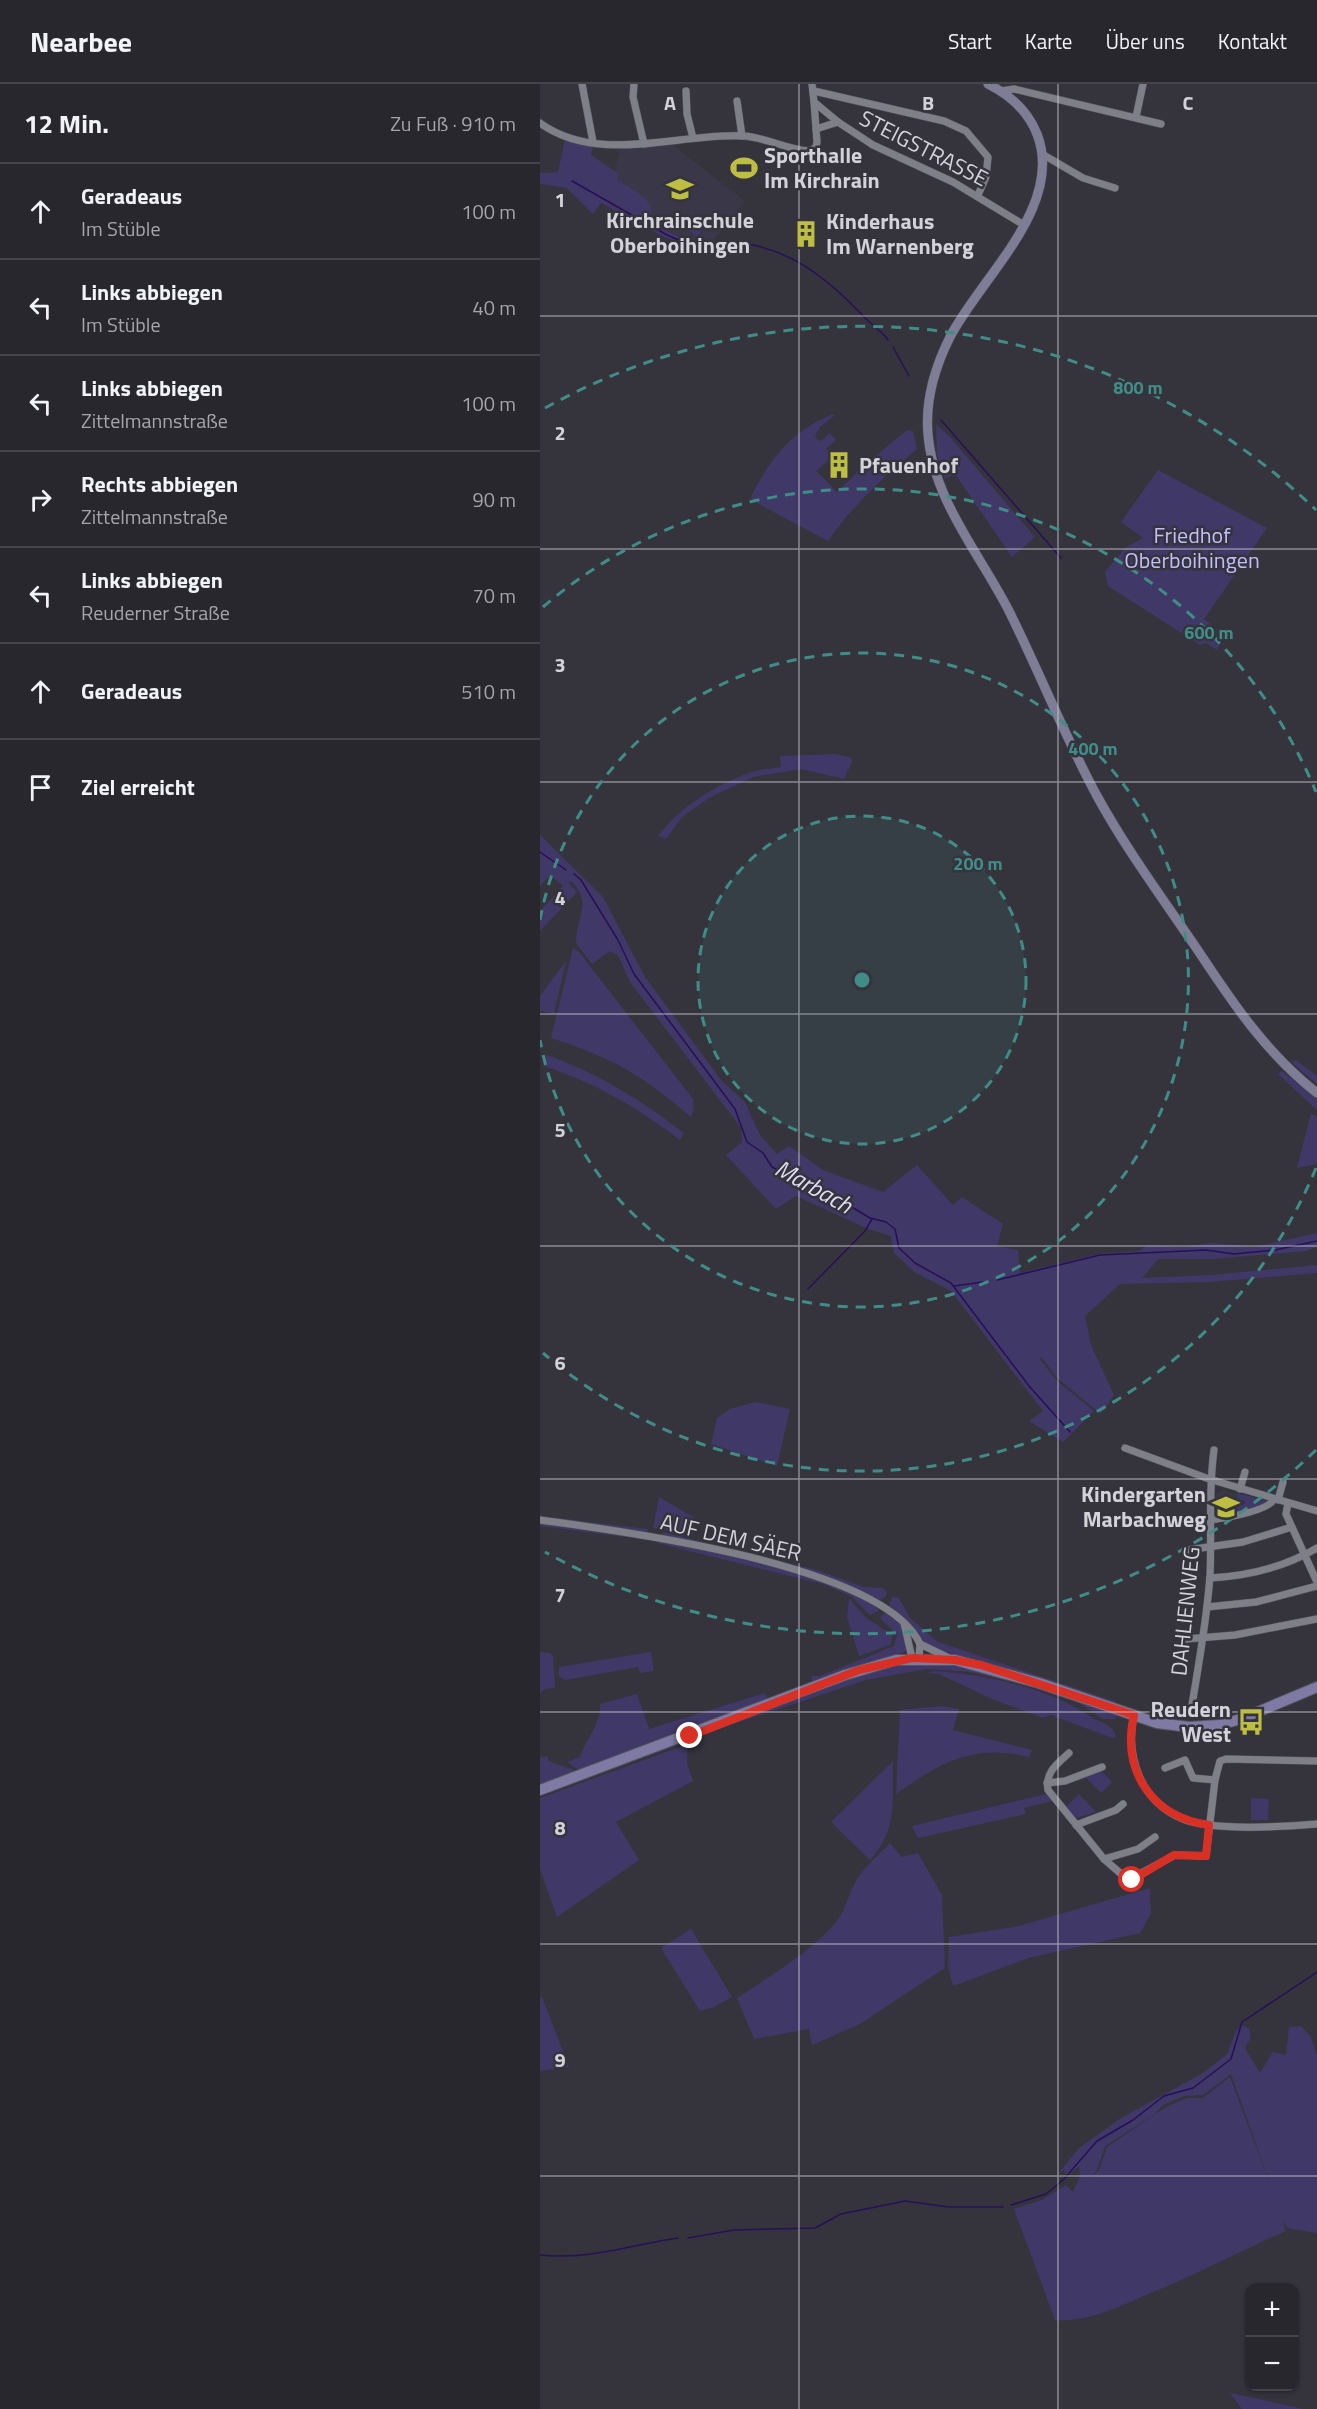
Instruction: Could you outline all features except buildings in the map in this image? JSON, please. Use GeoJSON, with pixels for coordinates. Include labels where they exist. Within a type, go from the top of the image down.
{"type":"FeatureCollection","features":[{"type":"Feature","properties":{"kind":"main road"},"geometry":{"type":"LineString","coordinates":[[540,1790],[866,1668],[915,1658],[955,1660],[981,1665],[1176,1727],[1219,1725],[1240,1719],[1317,1687]]}},
{"type":"Feature","properties":{"kind":"street"},"geometry":{"type":"LineString","coordinates":[[582,84],[593,142]]}},
{"type":"Feature","properties":{"kind":"street"},"geometry":{"type":"LineString","coordinates":[[634,84],[633,97],[644,144]]}},
{"type":"Feature","properties":{"kind":"street"},"geometry":{"type":"LineString","coordinates":[[988,84],[1001,91],[1026,114],[1040,141],[1042,175],[1038,196],[1024,225],[959,321],[937,367],[930,396],[928,427],[936,472],[951,510],[1018,628],[1084,771],[1113,825],[1243,1017],[1281,1062],[1317,1093]]}},
{"type":"Feature","properties":{"kind":"street"},"geometry":{"type":"LineString","coordinates":[[1034,93],[1036,84]]}},
{"type":"Feature","properties":{"kind":"street"},"geometry":{"type":"LineString","coordinates":[[1136,117],[1142,84]]}},
{"type":"Feature","properties":{"kind":"street"},"geometry":{"type":"LineString","coordinates":[[540,123],[557,133],[593,142],[644,144],[693,138],[742,136],[770,140],[810,151],[816,147],[813,87],[931,117],[966,131],[982,147],[988,157],[986,177],[978,195]]}},
{"type":"Feature","properties":{"kind":"street"},"geometry":{"type":"LineString","coordinates":[[1001,91],[1014,89],[1161,123]]}},
{"type":"Feature","properties":{"kind":"street"},"geometry":{"type":"LineString","coordinates":[[686,91],[687,114],[693,138]]}},
{"type":"Feature","properties":{"kind":"street"},"geometry":{"type":"LineString","coordinates":[[737,101],[742,136]]}},
{"type":"Feature","properties":{"kind":"street","name":"STEIGSTRASSE"},"geometry":{"type":"LineString","coordinates":[[814,102],[838,122],[897,158],[941,175],[978,195],[1024,225]]}},
{"type":"Feature","properties":{"kind":"street","name":"STEIGSTRASSE"},"geometry":{"type":"LineString","coordinates":[[816,129],[838,122]]}},
{"type":"Feature","properties":{"kind":"street"},"geometry":{"type":"LineString","coordinates":[[1042,154],[1083,178],[1115,188]]}},
{"type":"Feature","properties":{"kind":"street"},"geometry":{"type":"LineString","coordinates":[[1125,1448],[1209,1479],[1317,1511]]}},
{"type":"Feature","properties":{"kind":"street","name":"DAHLIENWEG"},"geometry":{"type":"LineString","coordinates":[[1192,1705],[1210,1578],[1209,1479],[1214,1450]]}},
{"type":"Feature","properties":{"kind":"street"},"geometry":{"type":"LineString","coordinates":[[1240,1489],[1245,1472]]}},
{"type":"Feature","properties":{"kind":"street"},"geometry":{"type":"LineString","coordinates":[[1211,1520],[1270,1505],[1276,1500],[1282,1482]]}},
{"type":"Feature","properties":{"kind":"street"},"geometry":{"type":"LineString","coordinates":[[1207,1607],[1248,1604],[1317,1584],[1285,1511],[1288,1503]]}},
{"type":"Feature","properties":{"kind":"street","name":"AUF DEM SÄER"},"geometry":{"type":"LineString","coordinates":[[540,1520],[654,1536],[834,1581],[873,1599],[903,1621],[920,1644],[955,1660]]}},
{"type":"Feature","properties":{"kind":"street"},"geometry":{"type":"LineString","coordinates":[[1187,1550],[1266,1536],[1292,1527]]}},
{"type":"Feature","properties":{"kind":"street"},"geometry":{"type":"LineString","coordinates":[[1210,1578],[1249,1573],[1304,1556],[1317,1548]]}},
{"type":"Feature","properties":{"kind":"street"},"geometry":{"type":"LineString","coordinates":[[1186,1639],[1252,1632],[1317,1619]]}},
{"type":"Feature","properties":{"kind":"street"},"geometry":{"type":"LineString","coordinates":[[903,1621],[915,1658]]}},
{"type":"Feature","properties":{"kind":"street"},"geometry":{"type":"LineString","coordinates":[[915,1658],[920,1644]]}},
{"type":"Feature","properties":{"kind":"street"},"geometry":{"type":"LineString","coordinates":[[1134,1715],[1130,1751],[1143,1786],[1173,1814],[1184,1820],[1209,1825],[1317,1824]]}},
{"type":"Feature","properties":{"kind":"street"},"geometry":{"type":"LineString","coordinates":[[1069,1753],[1050,1771],[1047,1783],[1051,1795],[1122,1878],[1132,1880],[1174,1855],[1206,1856],[1218,1765],[1226,1759],[1317,1761]]}},
{"type":"Feature","properties":{"kind":"street"},"geometry":{"type":"LineString","coordinates":[[1165,1768],[1185,1760],[1193,1778],[1215,1780]]}},
{"type":"Feature","properties":{"kind":"street"},"geometry":{"type":"LineString","coordinates":[[1047,1783],[1065,1781],[1102,1767]]}},
{"type":"Feature","properties":{"kind":"street"},"geometry":{"type":"LineString","coordinates":[[1076,1824],[1116,1810],[1123,1804]]}},
{"type":"Feature","properties":{"kind":"street"},"geometry":{"type":"LineString","coordinates":[[1104,1859],[1138,1849],[1155,1837]]}},
{"type":"Feature","properties":{"kind":"shaded area","name":"Kirchrainschule Oberboihingen"},"geometry":{"type":"Polygon","coordinates":[[[671,144],[745,201],[713,241],[699,248],[648,220],[613,179],[620,148],[671,144]]]}},
{"type":"Feature","properties":{"kind":"shaded area","name":"Kindergarten Marbachweg"},"geometry":{"type":"Polygon","coordinates":[[[1224,1490],[1233,1494],[1238,1493],[1236,1513],[1223,1516],[1216,1512],[1216,1494],[1224,1490]]]}},
{"type":"Feature","properties":{"kind":"green space"},"geometry":{"type":"Polygon","coordinates":[[[565,140],[593,147],[591,155],[619,174],[617,180],[647,200],[650,206],[650,220],[669,232],[702,246],[700,251],[660,235],[601,203],[593,214],[567,188],[540,184],[540,173],[558,172],[565,140]]]}},
{"type":"Feature","properties":{"kind":"green space"},"geometry":{"type":"Polygon","coordinates":[[[690,219],[703,229],[697,237],[684,227],[690,219]]]}},
{"type":"Feature","properties":{"kind":"green space"},"geometry":{"type":"Polygon","coordinates":[[[835,415],[820,427],[815,435],[821,441],[830,433],[836,440],[826,449],[833,456],[816,471],[837,492],[867,463],[907,430],[913,431],[917,449],[869,492],[828,541],[753,501],[751,497],[765,471],[783,448],[805,429],[835,415]]]}},
{"type":"Feature","properties":{"kind":"green space"},"geometry":{"type":"Polygon","coordinates":[[[936,424],[950,437],[1035,537],[1012,557],[955,474],[945,479],[937,455],[936,424]]]}},
{"type":"Feature","properties":{"kind":"green space","name":"Friedhof Oberboihingen"},"geometry":{"type":"Polygon","coordinates":[[[1158,470],[1267,528],[1204,619],[1224,635],[1217,650],[1206,643],[1200,645],[1108,586],[1105,572],[1125,548],[1143,538],[1121,522],[1158,470]]]}},
{"type":"Feature","properties":{"kind":"green space"},"geometry":{"type":"Polygon","coordinates":[[[836,754],[851,758],[852,762],[844,779],[801,769],[753,777],[709,798],[682,817],[666,839],[658,836],[687,806],[711,791],[753,772],[781,767],[780,756],[836,754]]]}},
{"type":"Feature","properties":{"kind":"green space"},"geometry":{"type":"Polygon","coordinates":[[[540,835],[603,897],[645,977],[722,1081],[745,1102],[760,1135],[777,1154],[789,1146],[823,1170],[883,1192],[917,1165],[953,1205],[962,1197],[1003,1224],[997,1246],[1018,1250],[1020,1273],[1099,1254],[1139,1251],[1147,1245],[1183,1247],[1212,1243],[1255,1247],[1317,1233],[1317,1247],[1306,1251],[1214,1259],[1158,1259],[1142,1278],[1211,1275],[1317,1265],[1317,1273],[1209,1282],[1120,1284],[1085,1316],[1091,1345],[1114,1395],[1101,1414],[1058,1379],[1041,1357],[1039,1358],[1057,1381],[1094,1411],[1063,1442],[1029,1421],[1043,1411],[951,1291],[914,1272],[894,1253],[891,1236],[868,1229],[796,1196],[776,1209],[726,1155],[742,1142],[741,1128],[630,982],[618,955],[610,951],[592,964],[576,943],[582,903],[578,889],[571,881],[568,883],[577,892],[540,931],[540,911],[563,886],[550,875],[540,886],[540,835]]]}},
{"type":"Feature","properties":{"kind":"green space"},"geometry":{"type":"Polygon","coordinates":[[[573,948],[579,952],[693,1099],[694,1109],[691,1117],[626,1069],[551,1038],[573,948]]]}},
{"type":"Feature","properties":{"kind":"green space"},"geometry":{"type":"Polygon","coordinates":[[[566,961],[554,1014],[540,1011],[540,996],[566,961]]]}},
{"type":"Feature","properties":{"kind":"green space"},"geometry":{"type":"Polygon","coordinates":[[[547,1055],[584,1070],[652,1109],[684,1133],[680,1140],[615,1097],[562,1072],[543,1066],[547,1055]]]}},
{"type":"Feature","properties":{"kind":"green space"},"geometry":{"type":"Polygon","coordinates":[[[1296,1060],[1317,1076],[1317,1084],[1291,1062],[1296,1060]]]}},
{"type":"Feature","properties":{"kind":"green space"},"geometry":{"type":"Polygon","coordinates":[[[1282,1071],[1317,1099],[1317,1110],[1278,1074],[1282,1071]]]}},
{"type":"Feature","properties":{"kind":"green space"},"geometry":{"type":"Polygon","coordinates":[[[1311,1113],[1317,1117],[1317,1164],[1297,1168],[1311,1113]]]}},
{"type":"Feature","properties":{"kind":"green space"},"geometry":{"type":"Polygon","coordinates":[[[756,1402],[790,1409],[777,1466],[711,1444],[717,1418],[730,1409],[756,1402]]]}},
{"type":"Feature","properties":{"kind":"green space"},"geometry":{"type":"Polygon","coordinates":[[[1238,1493],[1266,1501],[1266,1504],[1236,1513],[1238,1493]]]}},
{"type":"Feature","properties":{"kind":"green space"},"geometry":{"type":"Polygon","coordinates":[[[659,1497],[693,1517],[694,1534],[653,1528],[659,1497]]]}},
{"type":"Feature","properties":{"kind":"green space"},"geometry":{"type":"Polygon","coordinates":[[[540,1516],[647,1529],[648,1531],[646,1533],[540,1516]]]}},
{"type":"Feature","properties":{"kind":"green space"},"geometry":{"type":"Polygon","coordinates":[[[540,1523],[648,1539],[649,1540],[540,1526],[540,1523]]]}},
{"type":"Feature","properties":{"kind":"green space"},"geometry":{"type":"Polygon","coordinates":[[[663,1532],[817,1570],[863,1587],[883,1588],[887,1592],[886,1596],[880,1600],[815,1573],[662,1536],[663,1532]]]}},
{"type":"Feature","properties":{"kind":"green space"},"geometry":{"type":"Polygon","coordinates":[[[660,1541],[800,1574],[854,1594],[879,1608],[870,1615],[851,1596],[823,1584],[657,1543],[660,1541]]]}},
{"type":"Feature","properties":{"kind":"green space"},"geometry":{"type":"Polygon","coordinates":[[[892,1597],[899,1598],[910,1618],[938,1642],[1114,1701],[1120,1705],[991,1664],[933,1649],[924,1643],[913,1626],[889,1605],[892,1597]]]}},
{"type":"Feature","properties":{"kind":"green space"},"geometry":{"type":"Polygon","coordinates":[[[849,1598],[866,1618],[893,1635],[890,1645],[859,1656],[847,1617],[849,1598]]]}},
{"type":"Feature","properties":{"kind":"green space"},"geometry":{"type":"Polygon","coordinates":[[[885,1612],[902,1625],[907,1649],[905,1652],[812,1682],[811,1676],[820,1676],[894,1646],[897,1635],[880,1618],[885,1612]]]}},
{"type":"Feature","properties":{"kind":"green space"},"geometry":{"type":"Polygon","coordinates":[[[540,1652],[550,1653],[553,1656],[555,1688],[545,1689],[540,1693],[540,1652]]]}},
{"type":"Feature","properties":{"kind":"green space"},"geometry":{"type":"Polygon","coordinates":[[[651,1652],[654,1671],[640,1673],[638,1667],[565,1680],[559,1676],[559,1667],[651,1652]]]}},
{"type":"Feature","properties":{"kind":"green space"},"geometry":{"type":"Polygon","coordinates":[[[950,1664],[990,1671],[1117,1714],[1115,1719],[1103,1719],[1079,1703],[1021,1684],[970,1672],[926,1669],[866,1680],[694,1737],[858,1675],[896,1665],[950,1664]]]}},
{"type":"Feature","properties":{"kind":"green space"},"geometry":{"type":"Polygon","coordinates":[[[935,1671],[997,1680],[1038,1691],[1108,1725],[1116,1737],[1112,1738],[1051,1715],[1043,1718],[992,1699],[939,1674],[927,1673],[935,1671]]]}},
{"type":"Feature","properties":{"kind":"green space"},"geometry":{"type":"Polygon","coordinates":[[[765,1693],[769,1702],[580,1771],[567,1762],[580,1757],[599,1718],[600,1704],[637,1694],[649,1729],[765,1693]]]}},
{"type":"Feature","properties":{"kind":"green space"},"geometry":{"type":"Polygon","coordinates":[[[941,1706],[959,1709],[953,1730],[1032,1750],[1029,1757],[1009,1753],[974,1754],[927,1773],[896,1794],[900,1710],[941,1706]]]}},
{"type":"Feature","properties":{"kind":"green space"},"geometry":{"type":"Polygon","coordinates":[[[685,1740],[689,1741],[540,1796],[540,1793],[685,1740]]]}},
{"type":"Feature","properties":{"kind":"green space"},"geometry":{"type":"Polygon","coordinates":[[[688,1744],[687,1763],[693,1781],[616,1822],[639,1860],[557,1917],[540,1869],[540,1798],[688,1744]]]}},
{"type":"Feature","properties":{"kind":"green space"},"geometry":{"type":"Polygon","coordinates":[[[548,1756],[548,1761],[574,1770],[575,1774],[540,1785],[540,1758],[548,1756]]]}},
{"type":"Feature","properties":{"kind":"green space"},"geometry":{"type":"Polygon","coordinates":[[[893,1761],[892,1814],[885,1837],[870,1860],[831,1822],[893,1761]]]}},
{"type":"Feature","properties":{"kind":"green space"},"geometry":{"type":"Polygon","coordinates":[[[1100,1770],[1112,1782],[1101,1793],[1084,1776],[1100,1770]]]}},
{"type":"Feature","properties":{"kind":"green space"},"geometry":{"type":"Polygon","coordinates":[[[1046,1794],[1052,1801],[1024,1808],[1026,1814],[918,1838],[912,1826],[1046,1794]]]}},
{"type":"Feature","properties":{"kind":"green space"},"geometry":{"type":"Polygon","coordinates":[[[1079,1794],[1096,1812],[1075,1818],[1066,1807],[1079,1794]]]}},
{"type":"Feature","properties":{"kind":"green space"},"geometry":{"type":"Polygon","coordinates":[[[1251,1798],[1269,1799],[1268,1820],[1251,1820],[1251,1798]]]}},
{"type":"Feature","properties":{"kind":"green space"},"geometry":{"type":"Polygon","coordinates":[[[890,1843],[902,1857],[918,1853],[942,1895],[945,1968],[860,2024],[812,2045],[809,2029],[754,2039],[737,1998],[789,1963],[826,1933],[842,1913],[857,1879],[890,1843]]]}},
{"type":"Feature","properties":{"kind":"green space"},"geometry":{"type":"Polygon","coordinates":[[[1150,1888],[1151,1914],[1140,1933],[1029,1958],[953,1986],[948,1967],[949,1937],[1015,1927],[1150,1888]]]}},
{"type":"Feature","properties":{"kind":"green space"},"geometry":{"type":"Polygon","coordinates":[[[691,1929],[732,1997],[714,2007],[700,2011],[661,1948],[691,1929]]]}},
{"type":"Feature","properties":{"kind":"green space"},"geometry":{"type":"Polygon","coordinates":[[[542,1997],[569,2067],[540,2071],[540,1998],[542,1997]]]}},
{"type":"Feature","properties":{"kind":"green space"},"geometry":{"type":"Polygon","coordinates":[[[1242,2025],[1250,2029],[1250,2039],[1245,2048],[1260,2073],[1273,2052],[1286,2055],[1289,2027],[1301,2026],[1311,2037],[1317,2056],[1317,2233],[1287,2228],[1282,2219],[1286,2231],[1176,2282],[1098,2314],[1077,2319],[1055,2320],[1014,2209],[1042,2200],[1066,2185],[1073,2192],[1080,2176],[1079,2167],[1067,2175],[1064,2170],[1056,2176],[1079,2148],[1121,2118],[1203,2073],[1227,2054],[1236,2031],[1242,2025]],[[1231,2074],[1203,2095],[1184,2096],[1163,2105],[1154,2115],[1105,2146],[1097,2170],[1091,2178],[1099,2170],[1107,2147],[1166,2107],[1187,2098],[1203,2098],[1230,2077],[1273,2192],[1231,2074]]]}},
{"type":"Feature","properties":{"kind":"green space"},"geometry":{"type":"Polygon","coordinates":[[[1230,2393],[1304,2409],[1242,2409],[1230,2393]]]}},
{"type":"Feature","properties":{"kind":"waterway"},"geometry":{"type":"LineString","coordinates":[[572,181],[667,235],[704,251],[711,243],[734,243],[756,246],[796,261],[831,286],[888,340]]}},
{"type":"Feature","properties":{"kind":"waterway"},"geometry":{"type":"LineString","coordinates":[[893,347],[909,376]]}},
{"type":"Feature","properties":{"kind":"waterway"},"geometry":{"type":"LineString","coordinates":[[941,420],[1061,558]]}},
{"type":"Feature","properties":{"kind":"waterway","name":"Marbach"},"geometry":{"type":"LineString","coordinates":[[540,852],[566,870]]}},
{"type":"Feature","properties":{"kind":"waterway","name":"Marbach"},"geometry":{"type":"LineString","coordinates":[[574,874],[581,880],[618,940],[634,974],[735,1109],[747,1142],[763,1153],[772,1167],[801,1183],[827,1192],[870,1218],[886,1222],[895,1229],[899,1248],[915,1263],[951,1283],[1029,1386],[1070,1432]]}},
{"type":"Feature","properties":{"kind":"waterway"},"geometry":{"type":"LineString","coordinates":[[808,1289],[865,1231],[872,1219]]}},
{"type":"Feature","properties":{"kind":"waterway"},"geometry":{"type":"LineString","coordinates":[[997,1280],[1100,1255],[1206,1250],[1234,1254],[1275,1250],[1317,1241]]}},
{"type":"Feature","properties":{"kind":"waterway"},"geometry":{"type":"LineString","coordinates":[[954,1286],[983,1282]]}},
{"type":"Feature","properties":{"kind":"waterway"},"geometry":{"type":"LineString","coordinates":[[1011,2205],[1046,2194],[1063,2180],[1097,2141],[1133,2120],[1164,2096],[1193,2088],[1231,2059],[1242,2022],[1317,1972]]}},
{"type":"Feature","properties":{"kind":"waterway"},"geometry":{"type":"LineString","coordinates":[[688,2238],[734,2230],[815,2228],[841,2214],[905,2201],[949,2207],[1003,2207]]}},
{"type":"Feature","properties":{"kind":"waterway"},"geometry":{"type":"LineString","coordinates":[[540,2255],[593,2254],[678,2238]]}},
{"type":"Feature","properties":{"kind":"place","name":"Sporthalle Im Kirchrain"},"geometry":{"type":"Point","coordinates":[744,168]}},
{"type":"Feature","properties":{"kind":"place","name":"Kirchrainschule Oberboihingen"},"geometry":{"type":"Point","coordinates":[680,189]}},
{"type":"Feature","properties":{"kind":"place","name":"Kinderhaus Im Warnenberg"},"geometry":{"type":"Point","coordinates":[806,234]}},
{"type":"Feature","properties":{"kind":"place","name":"Pfauenhof"},"geometry":{"type":"Point","coordinates":[839,465]}},
{"type":"Feature","properties":{"kind":"place","name":"Kindergarten Marbachweg"},"geometry":{"type":"Point","coordinates":[1226,1507]}},
{"type":"Feature","properties":{"kind":"place","name":"Reudern West"},"geometry":{"type":"Point","coordinates":[1251,1722]}},
{"type":"Feature","properties":{"kind":"route"},"geometry":{"type":"LineString","coordinates":[[690,1736],[845,1676],[896,1660],[932,1658],[955,1660],[981,1665],[1039,1683],[1134,1715],[1130,1751],[1143,1786],[1154,1799],[1173,1814],[1184,1820],[1209,1825],[1206,1856],[1174,1855],[1132,1880]]}}]}
